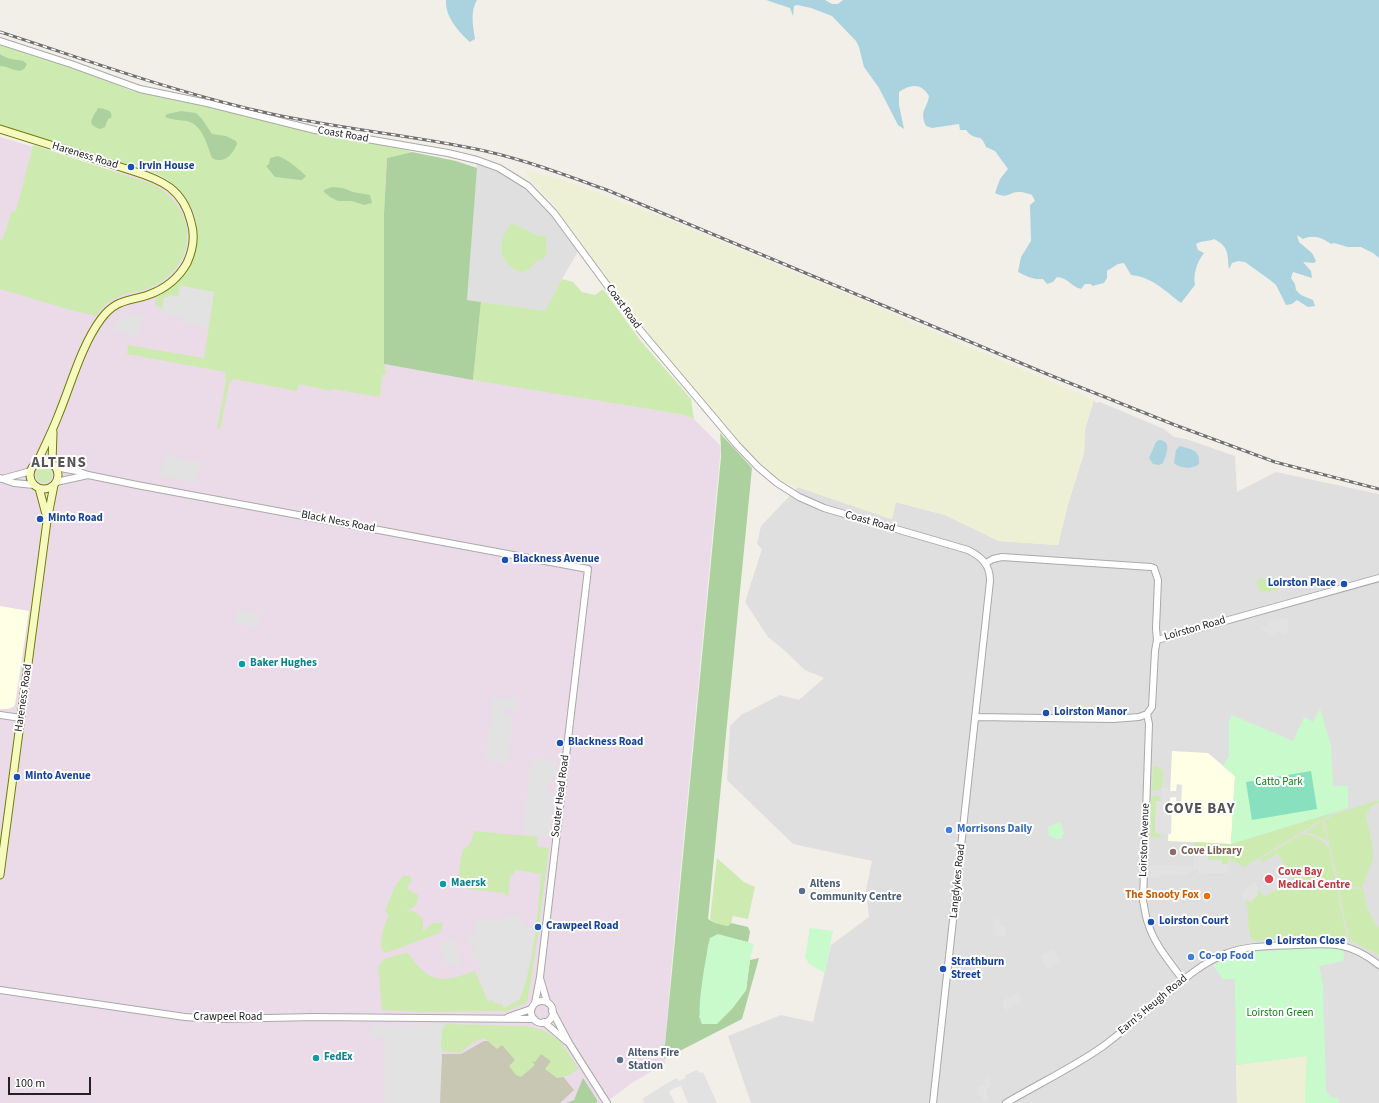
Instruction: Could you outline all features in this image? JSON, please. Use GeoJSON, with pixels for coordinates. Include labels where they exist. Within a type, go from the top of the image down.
{"type":"FeatureCollection","features":[{"type":"Feature","properties":{"kind":"main road","name":"Hareness Road"},"geometry":{"type":"LineString","coordinates":[[0,130],[133,171],[160,181],[170,187],[182,200],[190,216],[192,226],[192,248],[189,258],[178,276],[162,289],[147,295],[125,300],[108,310],[100,320],[89,337],[53,430],[38,463]]}},
{"type":"Feature","properties":{"kind":"main road"},"geometry":{"type":"LineString","coordinates":[[53,430],[54,466],[58,474],[55,484],[49,488],[37,487],[31,479],[31,471],[38,463],[47,462],[54,466]]}},
{"type":"Feature","properties":{"kind":"main road","name":"Hareness Road"},"geometry":{"type":"LineString","coordinates":[[0,876],[48,520],[55,484]]}},
{"type":"Feature","properties":{"kind":"main road","name":"Hareness Road"},"geometry":{"type":"LineString","coordinates":[[37,487],[48,520]]}},
{"type":"Feature","properties":{"kind":"street","name":"Coast Road"},"geometry":{"type":"LineString","coordinates":[[0,41],[140,88],[314,130],[470,158],[499,168],[528,186],[550,208],[650,342],[737,445],[758,467],[777,483],[799,497],[824,508],[968,550],[978,555],[986,563]]}},
{"type":"Feature","properties":{"kind":"street","name":"Black Ness Road"},"geometry":{"type":"LineString","coordinates":[[54,466],[88,475],[588,569]]}},
{"type":"Feature","properties":{"kind":"street"},"geometry":{"type":"LineString","coordinates":[[1,478],[31,471]]}},
{"type":"Feature","properties":{"kind":"street","name":"Black Ness Road"},"geometry":{"type":"LineString","coordinates":[[55,484],[88,475]]}},
{"type":"Feature","properties":{"kind":"street"},"geometry":{"type":"LineString","coordinates":[[1,478],[14,483],[37,487]]}},
{"type":"Feature","properties":{"kind":"street"},"geometry":{"type":"LineString","coordinates":[[986,563],[993,559],[1002,557],[1138,565],[1154,568],[1158,575],[1157,640]]}},
{"type":"Feature","properties":{"kind":"street","name":"Langdykes Road"},"geometry":{"type":"LineString","coordinates":[[933,1103],[990,581],[990,570],[986,563]]}},
{"type":"Feature","properties":{"kind":"street","name":"Souter Head Road"},"geometry":{"type":"LineString","coordinates":[[536,1003],[588,569]]}},
{"type":"Feature","properties":{"kind":"street","name":"Loirston Road"},"geometry":{"type":"LineString","coordinates":[[1147,714],[1152,706],[1157,640],[1379,578]]}},
{"type":"Feature","properties":{"kind":"street"},"geometry":{"type":"LineString","coordinates":[[976,717],[1113,719],[1139,717],[1147,714]]}},
{"type":"Feature","properties":{"kind":"street","name":"Loirston Avenue"},"geometry":{"type":"LineString","coordinates":[[1147,714],[1149,724],[1143,901],[1148,923],[1154,938],[1183,980]]}},
{"type":"Feature","properties":{"kind":"street"},"geometry":{"type":"LineString","coordinates":[[0,715],[21,718]]}},
{"type":"Feature","properties":{"kind":"street","name":"Earn's Heugh Road"},"geometry":{"type":"LineString","coordinates":[[1006,1103],[1098,1050],[1183,980],[1209,961],[1225,954],[1246,948],[1328,944],[1345,947],[1366,955],[1379,965]]}},
{"type":"Feature","properties":{"kind":"street","name":"Souter Head Road"},"geometry":{"type":"LineString","coordinates":[[540,977],[547,1002]]}},
{"type":"Feature","properties":{"kind":"street","name":"Crawpeel Road"},"geometry":{"type":"LineString","coordinates":[[0,990],[185,1017],[218,1019],[315,1017],[534,1019]]}},
{"type":"Feature","properties":{"kind":"street"},"geometry":{"type":"LineString","coordinates":[[552,1010],[550,1019],[544,1022],[538,1022],[534,1019],[531,1012],[531,1009],[536,1003],[541,1001],[550,1004],[569,1043],[607,1103]]}},
{"type":"Feature","properties":{"kind":"street","name":"Crawpeel Road"},"geometry":{"type":"LineString","coordinates":[[505,1018],[531,1009]]}},
{"type":"Feature","properties":{"kind":"street"},"geometry":{"type":"LineString","coordinates":[[544,1022],[569,1043]]}},
{"type":"Feature","properties":{"kind":"shaded area"},"geometry":{"type":"Polygon","coordinates":[[[0,137],[114,171],[179,184],[384,364],[685,415],[694,419],[721,446],[672,961],[664,1055],[665,1063],[632,1083],[605,1103],[0,1103],[0,137]]]}},
{"type":"Feature","properties":{"kind":"shaded area"},"geometry":{"type":"Polygon","coordinates":[[[477,160],[528,186],[580,248],[545,312],[467,300],[477,160]]]}},
{"type":"Feature","properties":{"kind":"shaded area"},"geometry":{"type":"Polygon","coordinates":[[[525,170],[567,181],[669,220],[873,305],[1094,400],[1085,429],[1084,453],[1068,504],[1058,545],[999,541],[945,515],[896,502],[892,519],[779,481],[757,462],[665,356],[607,280],[553,203],[534,184],[525,170]]]}},
{"type":"Feature","properties":{"kind":"shaded area"},"geometry":{"type":"Polygon","coordinates":[[[180,286],[214,292],[208,328],[182,323],[182,317],[162,314],[165,297],[169,297],[170,295],[178,297],[180,286]]]}},
{"type":"Feature","properties":{"kind":"shaded area"},"geometry":{"type":"Polygon","coordinates":[[[128,313],[143,316],[139,336],[113,331],[115,322],[118,322],[118,318],[127,319],[128,313]]]}},
{"type":"Feature","properties":{"kind":"shaded area"},"geometry":{"type":"Polygon","coordinates":[[[1094,400],[1096,403],[1100,402],[1164,429],[1174,437],[1186,439],[1235,456],[1237,492],[1276,472],[1379,494],[1379,1103],[1323,1103],[1236,1065],[1237,1103],[751,1103],[728,1036],[781,1015],[813,1022],[831,945],[869,917],[866,890],[872,861],[793,844],[727,780],[730,726],[741,715],[780,695],[799,700],[824,678],[805,670],[768,637],[745,602],[762,549],[757,544],[761,526],[798,487],[891,519],[895,502],[945,515],[999,541],[1058,545],[1068,504],[1084,453],[1085,429],[1094,400]]]}},
{"type":"Feature","properties":{"kind":"shaded area"},"geometry":{"type":"Polygon","coordinates":[[[164,456],[201,462],[199,474],[195,483],[160,476],[164,456]]]}},
{"type":"Feature","properties":{"kind":"shaded area"},"geometry":{"type":"Polygon","coordinates":[[[0,606],[29,611],[15,705],[7,709],[0,709],[0,606]]]}},
{"type":"Feature","properties":{"kind":"shaded area"},"geometry":{"type":"Polygon","coordinates":[[[237,610],[259,613],[258,627],[235,624],[237,610]]]}},
{"type":"Feature","properties":{"kind":"shaded area"},"geometry":{"type":"Polygon","coordinates":[[[1287,618],[1289,625],[1286,635],[1276,631],[1274,636],[1261,628],[1268,626],[1267,623],[1287,618]]]}},
{"type":"Feature","properties":{"kind":"shaded area"},"geometry":{"type":"Polygon","coordinates":[[[492,697],[518,700],[517,709],[506,709],[505,716],[513,717],[508,763],[486,761],[492,697]]]}},
{"type":"Feature","properties":{"kind":"shaded area"},"geometry":{"type":"Polygon","coordinates":[[[1172,751],[1208,753],[1235,776],[1231,844],[1168,841],[1172,751]]]}},
{"type":"Feature","properties":{"kind":"shaded area"},"geometry":{"type":"Polygon","coordinates":[[[531,758],[557,761],[555,780],[550,780],[548,793],[554,794],[549,837],[523,834],[531,758]]]}},
{"type":"Feature","properties":{"kind":"shaded area"},"geometry":{"type":"Polygon","coordinates":[[[1177,784],[1182,785],[1181,808],[1177,808],[1175,797],[1167,798],[1166,802],[1172,802],[1171,834],[1155,833],[1156,801],[1162,801],[1162,788],[1167,788],[1170,791],[1176,791],[1177,784]]]}},
{"type":"Feature","properties":{"kind":"shaded area"},"geometry":{"type":"Polygon","coordinates":[[[1194,850],[1208,851],[1208,860],[1222,860],[1222,864],[1228,864],[1229,873],[1198,874],[1198,870],[1193,870],[1194,850]]]}},
{"type":"Feature","properties":{"kind":"shaded area"},"geometry":{"type":"Polygon","coordinates":[[[1150,865],[1192,866],[1192,871],[1187,874],[1162,874],[1158,878],[1150,876],[1150,865]]]}},
{"type":"Feature","properties":{"kind":"shaded area"},"geometry":{"type":"Polygon","coordinates":[[[1254,882],[1259,890],[1256,893],[1258,895],[1250,902],[1247,898],[1243,902],[1243,890],[1247,892],[1245,888],[1254,882]]]}},
{"type":"Feature","properties":{"kind":"shaded area"},"geometry":{"type":"Polygon","coordinates":[[[506,916],[521,916],[521,922],[529,928],[535,929],[526,981],[520,999],[504,1007],[501,1002],[496,1002],[493,999],[488,1001],[477,972],[481,970],[478,958],[472,960],[468,951],[476,948],[476,944],[470,946],[466,937],[475,934],[475,920],[505,921],[506,916]]]}},
{"type":"Feature","properties":{"kind":"shaded area"},"geometry":{"type":"Polygon","coordinates":[[[994,918],[999,919],[1000,926],[1006,926],[1004,936],[992,935],[994,918]]]}},
{"type":"Feature","properties":{"kind":"shaded area"},"geometry":{"type":"Polygon","coordinates":[[[453,938],[463,964],[455,967],[454,964],[447,966],[438,944],[453,938]]]}},
{"type":"Feature","properties":{"kind":"shaded area"},"geometry":{"type":"Polygon","coordinates":[[[1053,949],[1060,961],[1047,969],[1040,956],[1053,949]]]}},
{"type":"Feature","properties":{"kind":"shaded area"},"geometry":{"type":"Polygon","coordinates":[[[980,962],[986,971],[974,979],[970,976],[963,975],[964,971],[968,972],[980,962]]]}},
{"type":"Feature","properties":{"kind":"shaded area"},"geometry":{"type":"Polygon","coordinates":[[[1018,991],[1024,1000],[1007,1011],[1001,1002],[1018,991]]]}},
{"type":"Feature","properties":{"kind":"shaded area"},"geometry":{"type":"Polygon","coordinates":[[[446,1024],[442,1028],[439,1103],[385,1103],[385,1038],[370,1038],[370,1026],[446,1024]]]}},
{"type":"Feature","properties":{"kind":"shaded area"},"geometry":{"type":"Polygon","coordinates":[[[484,1041],[536,1043],[574,1090],[560,1103],[440,1103],[442,1054],[461,1054],[484,1041]]]}},
{"type":"Feature","properties":{"kind":"shaded area"},"geometry":{"type":"Polygon","coordinates":[[[1307,1056],[1305,1103],[1237,1103],[1236,1065],[1307,1056]]]}},
{"type":"Feature","properties":{"kind":"shaded area"},"geometry":{"type":"Polygon","coordinates":[[[697,1070],[699,1073],[703,1072],[717,1103],[688,1103],[681,1086],[674,1088],[669,1092],[675,1103],[642,1103],[644,1102],[642,1099],[669,1082],[677,1078],[679,1081],[686,1078],[685,1075],[697,1070]]]}},
{"type":"Feature","properties":{"kind":"shaded area"},"geometry":{"type":"Polygon","coordinates":[[[988,1076],[992,1085],[987,1088],[988,1102],[982,1101],[982,1096],[977,1095],[978,1085],[985,1086],[986,1083],[984,1079],[988,1076]]]}},
{"type":"Feature","properties":{"kind":"green space"},"geometry":{"type":"Polygon","coordinates":[[[0,43],[60,62],[132,91],[219,108],[315,133],[401,148],[412,152],[387,158],[384,213],[384,364],[387,375],[382,375],[380,397],[332,389],[332,391],[299,384],[297,391],[233,379],[229,384],[220,429],[217,429],[226,381],[225,372],[127,354],[128,345],[204,358],[214,292],[181,286],[178,297],[170,295],[170,298],[164,297],[162,308],[156,305],[155,300],[174,285],[187,270],[195,253],[198,235],[195,217],[188,200],[175,186],[157,174],[0,126],[0,43]]]}},
{"type":"Feature","properties":{"kind":"green space"},"geometry":{"type":"Polygon","coordinates":[[[0,54],[9,58],[23,61],[27,64],[25,68],[19,71],[0,66],[0,54]]]}},
{"type":"Feature","properties":{"kind":"green space"},"geometry":{"type":"Polygon","coordinates":[[[98,108],[108,110],[112,115],[111,118],[108,119],[105,127],[101,129],[92,125],[91,123],[98,108]]]}},
{"type":"Feature","properties":{"kind":"green space"},"geometry":{"type":"Polygon","coordinates":[[[181,111],[196,113],[212,134],[226,136],[236,141],[237,144],[230,155],[220,160],[212,158],[204,136],[197,127],[187,121],[165,117],[167,114],[181,111]]]}},
{"type":"Feature","properties":{"kind":"green space"},"geometry":{"type":"Polygon","coordinates":[[[33,145],[152,184],[169,195],[178,206],[184,218],[187,236],[183,256],[172,273],[155,285],[123,295],[113,300],[96,316],[0,289],[0,239],[2,240],[12,211],[16,211],[33,145]]]}},
{"type":"Feature","properties":{"kind":"green space"},"geometry":{"type":"Polygon","coordinates":[[[412,152],[456,161],[477,168],[467,300],[481,302],[473,380],[384,364],[384,213],[387,158],[412,152]]]}},
{"type":"Feature","properties":{"kind":"green space"},"geometry":{"type":"Polygon","coordinates":[[[278,156],[293,164],[306,176],[302,180],[275,177],[266,166],[269,164],[270,158],[278,156]]]}},
{"type":"Feature","properties":{"kind":"green space"},"geometry":{"type":"Polygon","coordinates":[[[332,187],[343,188],[353,192],[370,195],[372,203],[364,205],[352,201],[338,201],[324,192],[324,190],[332,187]]]}},
{"type":"Feature","properties":{"kind":"green space"},"geometry":{"type":"Polygon","coordinates":[[[511,223],[539,236],[546,236],[547,254],[524,272],[518,271],[510,266],[502,255],[502,240],[511,223]]]}},
{"type":"Feature","properties":{"kind":"green space"},"geometry":{"type":"Polygon","coordinates":[[[562,279],[573,282],[582,292],[595,295],[603,289],[640,340],[691,399],[694,419],[685,415],[473,380],[481,302],[545,311],[562,279]]]}},
{"type":"Feature","properties":{"kind":"green space"},"geometry":{"type":"Polygon","coordinates":[[[720,433],[752,468],[708,919],[715,923],[728,926],[731,923],[748,927],[750,932],[748,942],[718,935],[699,1018],[731,1010],[746,990],[750,960],[759,958],[742,1019],[664,1059],[721,457],[720,433]]]}},
{"type":"Feature","properties":{"kind":"green space"},"geometry":{"type":"Polygon","coordinates":[[[41,467],[47,467],[52,472],[50,481],[47,483],[41,483],[36,478],[36,472],[41,467]]]}},
{"type":"Feature","properties":{"kind":"green space"},"geometry":{"type":"Polygon","coordinates":[[[1269,577],[1274,577],[1278,589],[1267,592],[1260,591],[1256,581],[1262,578],[1268,580],[1269,577]]]}},
{"type":"Feature","properties":{"kind":"green space","name":"Catto Park"},"geometry":{"type":"Polygon","coordinates":[[[1320,708],[1331,746],[1333,786],[1348,786],[1348,808],[1231,844],[1235,776],[1223,766],[1229,756],[1229,721],[1232,715],[1293,741],[1304,717],[1313,722],[1320,708]]]}},
{"type":"Feature","properties":{"kind":"green space"},"geometry":{"type":"Polygon","coordinates":[[[1158,766],[1163,771],[1163,781],[1160,789],[1153,791],[1153,768],[1158,766]]]}},
{"type":"Feature","properties":{"kind":"green space"},"geometry":{"type":"Polygon","coordinates":[[[1311,771],[1317,809],[1252,820],[1246,782],[1311,771]]]}},
{"type":"Feature","properties":{"kind":"green space"},"geometry":{"type":"Polygon","coordinates":[[[1155,795],[1159,796],[1162,802],[1156,801],[1155,832],[1160,833],[1161,838],[1151,837],[1151,797],[1155,795]]]}},
{"type":"Feature","properties":{"kind":"green space"},"geometry":{"type":"Polygon","coordinates":[[[1379,800],[1379,803],[1371,806],[1366,816],[1373,847],[1373,859],[1362,888],[1340,886],[1338,883],[1324,820],[1335,814],[1379,800]]]}},
{"type":"Feature","properties":{"kind":"green space"},"geometry":{"type":"Polygon","coordinates":[[[1335,812],[1244,867],[1236,862],[1230,862],[1231,844],[1335,812]]]}},
{"type":"Feature","properties":{"kind":"green space"},"geometry":{"type":"Polygon","coordinates":[[[1322,821],[1328,841],[1306,832],[1322,821]]]}},
{"type":"Feature","properties":{"kind":"green space"},"geometry":{"type":"Polygon","coordinates":[[[1060,822],[1064,833],[1061,839],[1055,839],[1049,835],[1048,827],[1060,822]]]}},
{"type":"Feature","properties":{"kind":"green space"},"geometry":{"type":"Polygon","coordinates":[[[474,831],[538,837],[537,846],[549,848],[536,949],[526,1003],[507,1011],[423,1012],[382,1010],[378,967],[384,959],[405,953],[408,953],[425,973],[439,979],[452,978],[475,971],[488,1002],[493,1000],[494,1003],[502,1004],[504,1008],[520,999],[532,953],[537,921],[541,874],[515,870],[514,875],[510,875],[508,898],[504,893],[468,889],[458,878],[462,852],[471,842],[474,831]]]}},
{"type":"Feature","properties":{"kind":"green space"},"geometry":{"type":"Polygon","coordinates":[[[1302,834],[1317,838],[1329,848],[1347,939],[1325,937],[1254,941],[1249,929],[1247,900],[1250,902],[1258,895],[1256,893],[1259,890],[1264,897],[1293,879],[1278,854],[1262,862],[1260,859],[1302,834]]]}},
{"type":"Feature","properties":{"kind":"green space"},"geometry":{"type":"Polygon","coordinates":[[[1194,842],[1231,844],[1228,864],[1222,864],[1222,860],[1207,860],[1208,851],[1194,850],[1194,842]]]}},
{"type":"Feature","properties":{"kind":"green space"},"geometry":{"type":"Polygon","coordinates":[[[717,858],[744,882],[755,887],[748,919],[733,916],[731,923],[728,926],[715,923],[710,919],[717,858]]]}},
{"type":"Feature","properties":{"kind":"green space"},"geometry":{"type":"Polygon","coordinates":[[[403,876],[410,876],[412,880],[407,889],[418,895],[416,904],[406,912],[413,911],[423,918],[423,931],[433,923],[443,923],[440,933],[386,953],[383,951],[381,943],[384,928],[389,915],[385,912],[394,888],[403,876]]]}},
{"type":"Feature","properties":{"kind":"green space"},"geometry":{"type":"Polygon","coordinates":[[[1341,888],[1363,889],[1370,915],[1379,928],[1379,955],[1349,940],[1339,891],[1341,888]]]}},
{"type":"Feature","properties":{"kind":"green space"},"geometry":{"type":"Polygon","coordinates":[[[810,928],[833,931],[825,973],[809,964],[805,957],[810,928]]]}},
{"type":"Feature","properties":{"kind":"green space"},"geometry":{"type":"Polygon","coordinates":[[[718,934],[754,944],[746,990],[731,1010],[717,1024],[702,1024],[700,1018],[700,998],[703,974],[710,938],[718,934]]]}},
{"type":"Feature","properties":{"kind":"green space","name":"Loirston Green"},"geometry":{"type":"Polygon","coordinates":[[[1325,947],[1340,949],[1344,953],[1343,961],[1319,966],[1323,984],[1326,1091],[1331,1097],[1338,1098],[1339,1103],[1305,1103],[1307,1056],[1236,1065],[1235,979],[1223,979],[1213,965],[1236,955],[1250,952],[1325,947]]]}},
{"type":"Feature","properties":{"kind":"green space"},"geometry":{"type":"Polygon","coordinates":[[[446,1024],[526,1026],[543,1030],[560,1041],[578,1068],[569,1075],[557,1078],[545,1069],[551,1061],[541,1054],[535,1062],[532,1061],[535,1065],[521,1077],[516,1075],[509,1066],[515,1060],[502,1045],[497,1049],[484,1038],[472,1043],[460,1053],[442,1051],[441,1037],[446,1024]]]}},
{"type":"Feature","properties":{"kind":"green space"},"geometry":{"type":"Polygon","coordinates":[[[583,1078],[597,1100],[597,1103],[566,1103],[574,1100],[583,1078]]]}},
{"type":"Feature","properties":{"kind":"water"},"geometry":{"type":"Polygon","coordinates":[[[446,0],[477,0],[473,9],[475,39],[470,42],[453,23],[446,6],[446,0]]]}},
{"type":"Feature","properties":{"kind":"water"},"geometry":{"type":"Polygon","coordinates":[[[766,0],[825,0],[832,4],[838,4],[843,0],[1379,0],[1379,258],[1361,247],[1348,247],[1334,243],[1331,244],[1321,238],[1314,237],[1303,239],[1297,235],[1299,242],[1312,253],[1316,261],[1314,263],[1303,262],[1311,271],[1312,278],[1293,272],[1291,278],[1295,284],[1296,290],[1301,295],[1313,300],[1315,306],[1308,307],[1297,300],[1292,304],[1286,305],[1276,285],[1245,262],[1238,261],[1232,263],[1229,269],[1228,255],[1225,248],[1214,239],[1196,244],[1198,250],[1204,253],[1196,268],[1195,285],[1181,303],[1164,289],[1152,282],[1139,276],[1131,275],[1124,263],[1118,264],[1107,271],[1107,278],[1104,283],[1092,286],[1091,284],[1085,284],[1081,289],[1074,286],[1067,280],[1057,277],[1053,282],[1047,284],[1043,279],[1036,279],[1027,276],[1018,272],[1021,257],[1031,241],[1030,205],[1035,201],[1032,195],[1023,192],[1016,192],[1003,196],[995,193],[1000,179],[1008,169],[995,151],[986,147],[981,139],[969,134],[966,130],[960,130],[959,124],[932,128],[926,126],[923,113],[929,96],[923,89],[916,86],[908,87],[899,92],[899,105],[904,129],[898,125],[879,88],[864,67],[856,41],[832,16],[811,8],[797,5],[794,6],[793,16],[790,8],[766,0]]]}},
{"type":"Feature","properties":{"kind":"water"},"geometry":{"type":"Polygon","coordinates":[[[1159,440],[1166,443],[1167,449],[1163,463],[1159,465],[1153,464],[1149,458],[1156,442],[1159,440]]]}},
{"type":"Feature","properties":{"kind":"water"},"geometry":{"type":"Polygon","coordinates":[[[1180,446],[1192,449],[1197,453],[1199,464],[1186,468],[1174,463],[1176,450],[1180,446]]]}},
{"type":"Feature","properties":{"kind":"railway"},"geometry":{"type":"LineString","coordinates":[[0,32],[169,87],[237,106],[297,119],[471,148],[540,166],[607,190],[1047,374],[1175,425],[1275,462],[1379,489]]}},
{"type":"Feature","properties":{"kind":"place","name":"Irvin House"},"geometry":{"type":"Point","coordinates":[131,167]}},
{"type":"Feature","properties":{"kind":"place","name":"Minto Road"},"geometry":{"type":"Point","coordinates":[40,519]}},
{"type":"Feature","properties":{"kind":"place","name":"Blackness Avenue"},"geometry":{"type":"Point","coordinates":[505,560]}},
{"type":"Feature","properties":{"kind":"place","name":"Loirston Place"},"geometry":{"type":"Point","coordinates":[1344,584]}},
{"type":"Feature","properties":{"kind":"place","name":"Baker Hughes"},"geometry":{"type":"Point","coordinates":[242,664]}},
{"type":"Feature","properties":{"kind":"place","name":"Loirston Manor"},"geometry":{"type":"Point","coordinates":[1046,713]}},
{"type":"Feature","properties":{"kind":"place","name":"Blackness Road"},"geometry":{"type":"Point","coordinates":[560,743]}},
{"type":"Feature","properties":{"kind":"place","name":"Minto Avenue"},"geometry":{"type":"Point","coordinates":[17,777]}},
{"type":"Feature","properties":{"kind":"place","name":"Morrisons Daily"},"geometry":{"type":"Point","coordinates":[949,830]}},
{"type":"Feature","properties":{"kind":"place","name":"Cove Library"},"geometry":{"type":"Point","coordinates":[1173,852]}},
{"type":"Feature","properties":{"kind":"place","name":"Cove Bay Medical Centre"},"geometry":{"type":"Point","coordinates":[1269,879]}},
{"type":"Feature","properties":{"kind":"place","name":"Maersk"},"geometry":{"type":"Point","coordinates":[443,884]}},
{"type":"Feature","properties":{"kind":"place","name":"Altens Community Centre"},"geometry":{"type":"Point","coordinates":[802,891]}},
{"type":"Feature","properties":{"kind":"place","name":"The Snooty Fox"},"geometry":{"type":"Point","coordinates":[1207,896]}},
{"type":"Feature","properties":{"kind":"place","name":"Loirston Court"},"geometry":{"type":"Point","coordinates":[1151,922]}},
{"type":"Feature","properties":{"kind":"place","name":"Crawpeel Road"},"geometry":{"type":"Point","coordinates":[538,927]}},
{"type":"Feature","properties":{"kind":"place","name":"Loirston Close"},"geometry":{"type":"Point","coordinates":[1269,942]}},
{"type":"Feature","properties":{"kind":"place","name":"Co-op Food"},"geometry":{"type":"Point","coordinates":[1191,957]}},
{"type":"Feature","properties":{"kind":"place","name":"Strathburn Street"},"geometry":{"type":"Point","coordinates":[943,969]}},
{"type":"Feature","properties":{"kind":"place","name":"FedEx"},"geometry":{"type":"Point","coordinates":[316,1058]}},
{"type":"Feature","properties":{"kind":"place","name":"Altens Fire Station"},"geometry":{"type":"Point","coordinates":[620,1060]}},
{"type":"Feature","properties":{"kind":"district","name":"ALTENS"},"geometry":{"type":"Point","coordinates":[59,464]}},
{"type":"Feature","properties":{"kind":"district","name":"COVE BAY"},"geometry":{"type":"Point","coordinates":[1200,810]}}]}
